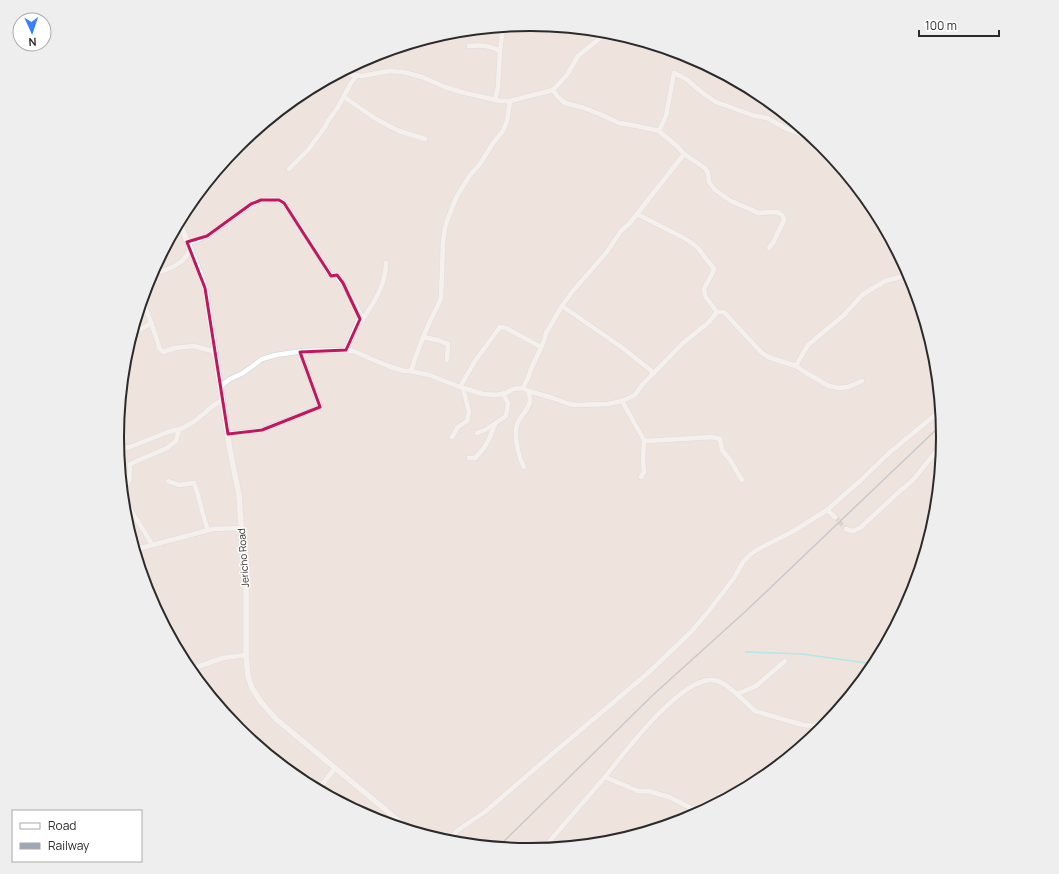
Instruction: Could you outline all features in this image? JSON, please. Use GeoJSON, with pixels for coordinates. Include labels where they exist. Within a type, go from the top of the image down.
{"type":"FeatureCollection","features":[{"type":"Feature","properties":{"kind":"street"},"geometry":{"type":"LineString","coordinates":[[495,100],[498,87],[503,32]]}},
{"type":"Feature","properties":{"kind":"street"},"geometry":{"type":"LineString","coordinates":[[348,74],[357,76],[389,71],[403,72],[445,87],[495,100],[510,101],[552,90],[567,75],[578,56],[601,38]]}},
{"type":"Feature","properties":{"kind":"street"},"geometry":{"type":"LineString","coordinates":[[469,46],[483,46],[500,51]]}},
{"type":"Feature","properties":{"kind":"street"},"geometry":{"type":"LineString","coordinates":[[659,131],[666,116],[674,73],[686,79],[716,102],[755,116],[767,118],[799,133]]}},
{"type":"Feature","properties":{"kind":"street"},"geometry":{"type":"LineString","coordinates":[[289,169],[308,150],[325,127],[351,83],[357,76]]}},
{"type":"Feature","properties":{"kind":"street"},"geometry":{"type":"LineString","coordinates":[[552,90],[566,103],[584,108],[619,123],[659,131],[684,154],[705,168],[708,173],[711,187],[714,190],[731,201],[758,213],[776,212],[783,216],[784,220],[769,248]]}},
{"type":"Feature","properties":{"kind":"street"},"geometry":{"type":"LineString","coordinates":[[344,96],[376,119],[399,131],[424,139]]}},
{"type":"Feature","properties":{"kind":"street"},"geometry":{"type":"LineString","coordinates":[[410,370],[441,298],[443,242],[447,221],[456,198],[470,175],[480,164],[493,143],[503,131],[507,121],[510,101]]}},
{"type":"Feature","properties":{"kind":"street"},"geometry":{"type":"LineString","coordinates":[[523,388],[546,333],[562,306],[684,154]]}},
{"type":"Feature","properties":{"kind":"street"},"geometry":{"type":"LineString","coordinates":[[187,242],[196,241],[207,236],[251,204],[261,200],[274,199],[284,203],[310,241],[329,273],[332,276],[337,275],[338,279],[343,283],[361,315],[346,350]]}},
{"type":"Feature","properties":{"kind":"street"},"geometry":{"type":"LineString","coordinates":[[637,214],[684,238],[701,251],[714,269],[704,290],[705,296],[717,312]]}},
{"type":"Feature","properties":{"kind":"street","name":"Jericho Road"},"geometry":{"type":"LineString","coordinates":[[182,228],[200,271],[205,288],[239,495],[246,575],[246,655],[248,676],[252,688],[261,702],[276,719],[399,821]]}},
{"type":"Feature","properties":{"kind":"street"},"geometry":{"type":"LineString","coordinates":[[158,273],[173,267],[182,261],[191,250]]}},
{"type":"Feature","properties":{"kind":"street"},"geometry":{"type":"LineString","coordinates":[[355,330],[375,299],[383,282],[386,272],[386,263]]}},
{"type":"Feature","properties":{"kind":"street"},"geometry":{"type":"LineString","coordinates":[[796,366],[808,345],[844,315],[862,295],[885,281],[900,277]]}},
{"type":"Feature","properties":{"kind":"street"},"geometry":{"type":"LineString","coordinates":[[562,306],[615,342],[654,373]]}},
{"type":"Feature","properties":{"kind":"street"},"geometry":{"type":"LineString","coordinates":[[145,307],[152,323],[159,348],[163,352],[175,348],[193,346],[216,352]]}},
{"type":"Feature","properties":{"kind":"street"},"geometry":{"type":"LineString","coordinates":[[717,312],[724,312],[761,352],[768,357],[796,366],[829,386],[839,388],[848,387],[862,381]]}},
{"type":"Feature","properties":{"kind":"street"},"geometry":{"type":"LineString","coordinates":[[221,386],[230,379],[243,373],[256,363],[276,354],[346,350],[353,351],[388,366],[404,371],[410,370],[429,375],[483,394],[496,396],[513,389],[523,388],[569,404],[608,404],[622,402],[635,395],[683,343],[709,322],[717,312]]}},
{"type":"Feature","properties":{"kind":"street"},"geometry":{"type":"LineString","coordinates":[[137,331],[152,323]]}},
{"type":"Feature","properties":{"kind":"street"},"geometry":{"type":"LineString","coordinates":[[452,437],[458,427],[467,421],[469,412],[461,387],[475,361],[500,327],[506,328],[541,347]]}},
{"type":"Feature","properties":{"kind":"street"},"geometry":{"type":"LineString","coordinates":[[423,337],[448,344],[447,360]]}},
{"type":"Feature","properties":{"kind":"street"},"geometry":{"type":"LineString","coordinates":[[228,434],[243,431],[262,430],[320,407],[303,359],[303,352]]}},
{"type":"Feature","properties":{"kind":"street"},"geometry":{"type":"LineString","coordinates":[[524,467],[517,449],[516,431],[517,423],[530,403],[528,391]]}},
{"type":"Feature","properties":{"kind":"street"},"geometry":{"type":"LineString","coordinates":[[477,433],[485,430],[506,416],[508,403],[503,394]]}},
{"type":"Feature","properties":{"kind":"street"},"geometry":{"type":"LineString","coordinates":[[124,448],[183,428],[223,400]]}},
{"type":"Feature","properties":{"kind":"street"},"geometry":{"type":"LineString","coordinates":[[622,402],[644,440],[644,472],[641,477]]}},
{"type":"Feature","properties":{"kind":"street"},"geometry":{"type":"LineString","coordinates":[[453,835],[486,811],[648,674],[690,633],[734,578],[743,562],[751,554],[792,532],[827,510],[860,482],[889,452],[935,415]]}},
{"type":"Feature","properties":{"kind":"street"},"geometry":{"type":"LineString","coordinates":[[469,458],[475,458],[482,451],[495,424]]}},
{"type":"Feature","properties":{"kind":"street"},"geometry":{"type":"LineString","coordinates":[[126,485],[129,481],[130,464],[167,448],[176,441],[179,429]]}},
{"type":"Feature","properties":{"kind":"street"},"geometry":{"type":"LineString","coordinates":[[644,440],[719,438],[722,450],[742,480]]}},
{"type":"Feature","properties":{"kind":"street"},"geometry":{"type":"LineString","coordinates":[[846,529],[854,531],[860,528],[913,480],[935,452]]}},
{"type":"Feature","properties":{"kind":"street"},"geometry":{"type":"LineString","coordinates":[[168,481],[179,485],[194,483],[208,530]]}},
{"type":"Feature","properties":{"kind":"street"},"geometry":{"type":"LineString","coordinates":[[130,507],[146,532],[152,545]]}},
{"type":"Feature","properties":{"kind":"street"},"geometry":{"type":"LineString","coordinates":[[827,510],[835,517]]}},
{"type":"Feature","properties":{"kind":"street"},"geometry":{"type":"LineString","coordinates":[[139,548],[213,529],[241,528]]}},
{"type":"Feature","properties":{"kind":"street"},"geometry":{"type":"LineString","coordinates":[[195,668],[223,658],[246,655]]}},
{"type":"Feature","properties":{"kind":"street"},"geometry":{"type":"LineString","coordinates":[[737,694],[756,686],[785,661]]}},
{"type":"Feature","properties":{"kind":"street"},"geometry":{"type":"LineString","coordinates":[[548,842],[639,736],[664,709],[694,684],[710,680],[717,681],[724,684],[737,694],[755,711],[803,725],[815,726]]}},
{"type":"Feature","properties":{"kind":"street"},"geometry":{"type":"LineString","coordinates":[[321,786],[335,768]]}},
{"type":"Feature","properties":{"kind":"street"},"geometry":{"type":"LineString","coordinates":[[605,777],[638,791],[648,791],[669,797],[692,809]]}},
{"type":"Feature","properties":{"kind":"highlighted area"},"geometry":{"type":"Polygon","coordinates":[[[261,200],[279,200],[284,203],[331,276],[337,275],[343,283],[360,319],[346,350],[300,352],[320,407],[262,430],[228,434],[205,288],[187,242],[207,236],[251,204],[261,200]]]}},
{"type":"Feature","properties":{"kind":"waterway"},"geometry":{"type":"LineString","coordinates":[[746,652],[802,654],[867,663]]}},
{"type":"Feature","properties":{"kind":"tunnel"},"geometry":{"type":"LineString","coordinates":[[835,517],[846,529]]}},
{"type":"Feature","properties":{"kind":"railway"},"geometry":{"type":"LineString","coordinates":[[503,842],[654,694],[747,610],[936,430]]}}]}
